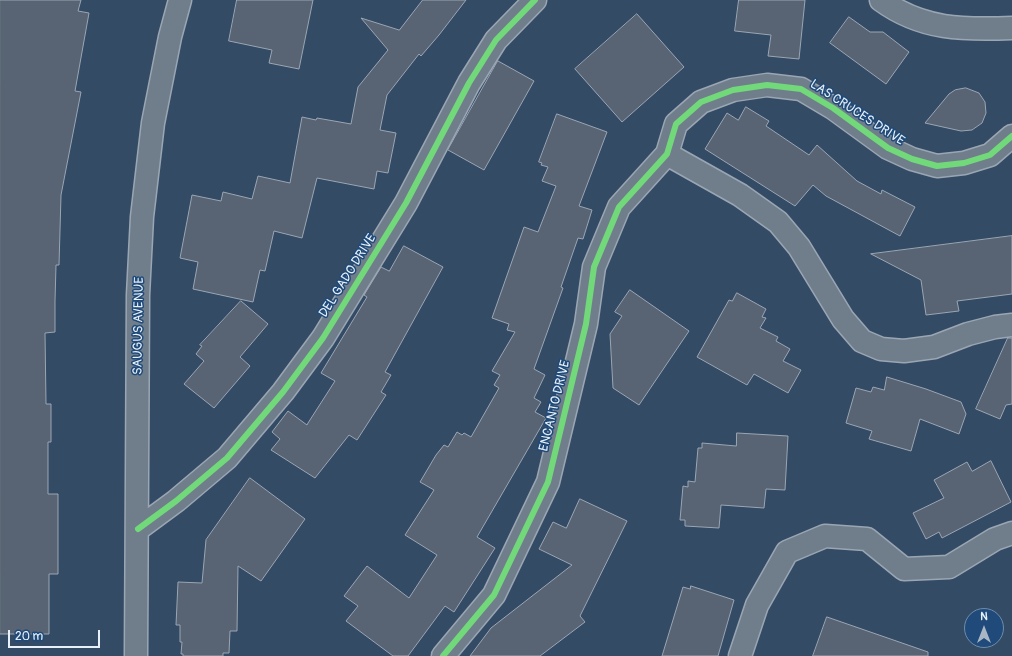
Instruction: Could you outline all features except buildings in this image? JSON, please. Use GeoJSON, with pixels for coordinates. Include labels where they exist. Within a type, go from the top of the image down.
{"type":"FeatureCollection","features":[{"type":"Feature","properties":{"kind":"street","name":"SAUGUS AVENUE"},"geometry":{"type":"LineString","coordinates":[[136,656],[138,529],[138,296],[142,217],[153,123],[170,37],[180,0]]}},
{"type":"Feature","properties":{"kind":"street","name":"DEL GADO DRIVE"},"geometry":{"type":"LineString","coordinates":[[138,529],[176,501],[227,458],[283,392],[323,338],[406,203],[469,83],[496,40],[535,0]]}},
{"type":"Feature","properties":{"kind":"street"},"geometry":{"type":"LineString","coordinates":[[881,0],[913,19],[946,27],[972,30],[1012,28]]}},
{"type":"Feature","properties":{"kind":"street","name":"LAS CRUCES DRIVE"},"geometry":{"type":"LineString","coordinates":[[667,154],[676,124],[701,102],[733,90],[767,85],[802,89],[833,108],[888,148],[912,159],[937,166],[964,163],[990,155],[1012,136]]}},
{"type":"Feature","properties":{"kind":"street"},"geometry":{"type":"LineString","coordinates":[[667,154],[740,195],[778,222],[799,247],[842,319],[862,341],[881,349],[904,352],[934,347],[968,334],[995,326],[1012,325]]}},
{"type":"Feature","properties":{"kind":"street","name":"ENCANTO DRIVE"},"geometry":{"type":"LineString","coordinates":[[443,656],[494,595],[548,482],[586,324],[594,268],[620,207],[667,154]]}},
{"type":"Feature","properties":{"kind":"street"},"geometry":{"type":"LineString","coordinates":[[740,656],[758,604],[787,552],[825,536],[867,539],[904,569],[949,567],[995,539],[1012,533]]}},
{"type":"Feature","properties":{"kind":"cycle path"},"geometry":{"type":"LineString","coordinates":[[138,529],[176,501],[227,458],[283,392],[323,338],[406,203],[469,83],[496,40],[535,0]]}},
{"type":"Feature","properties":{"kind":"cycle path"},"geometry":{"type":"LineString","coordinates":[[443,656],[494,595],[548,482],[586,324],[594,267],[619,207],[667,154],[676,124],[701,102],[733,90],[767,85],[801,89],[833,108],[888,148],[912,159],[937,166],[964,163],[990,155],[1012,136]]}}]}
